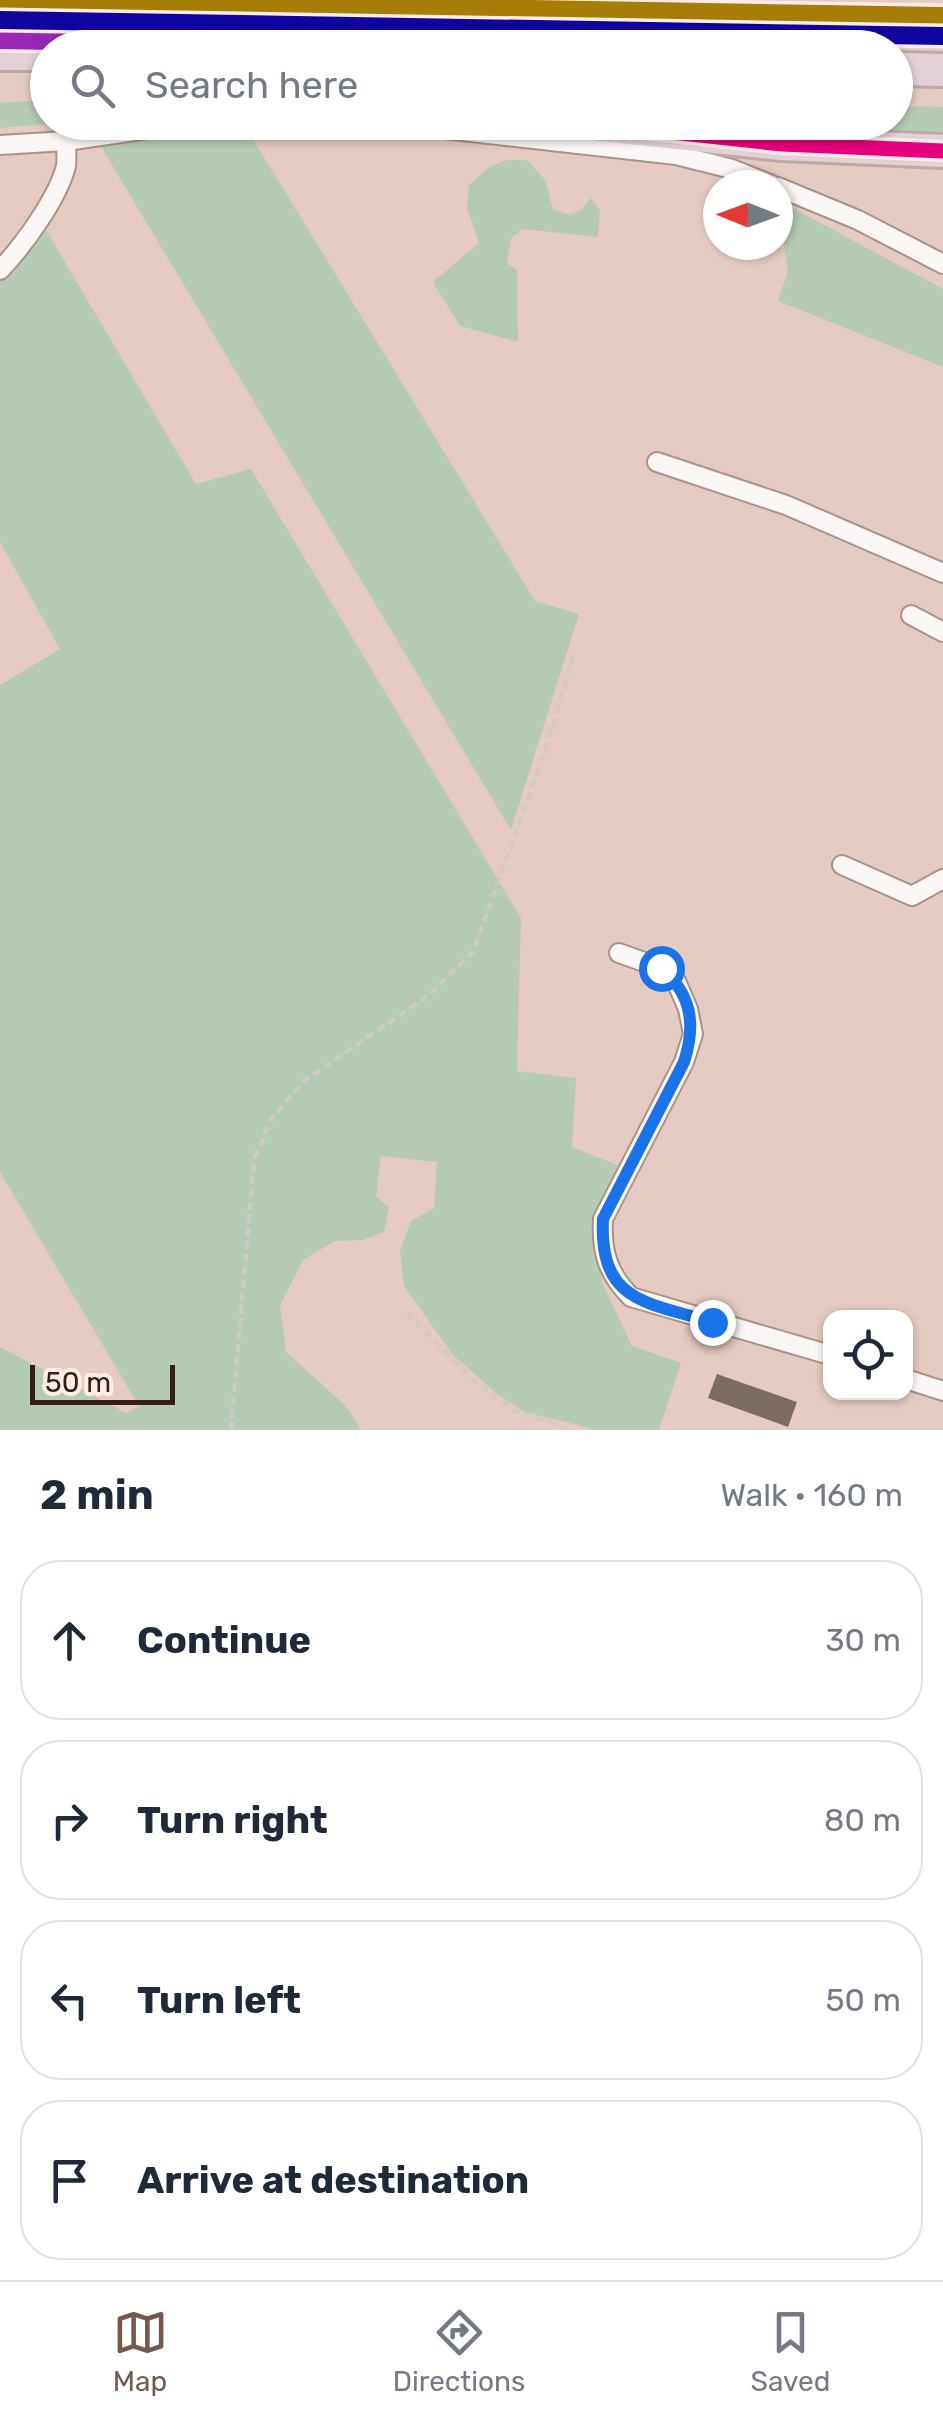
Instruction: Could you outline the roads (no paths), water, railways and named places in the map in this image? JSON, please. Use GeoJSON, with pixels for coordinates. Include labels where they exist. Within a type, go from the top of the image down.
{"type":"FeatureCollection","features":[{"type":"Feature","properties":{"kind":"highway"},"geometry":{"type":"LineString","coordinates":[[0,54],[30,54]]}},
{"type":"Feature","properties":{"kind":"highway"},"geometry":{"type":"LineString","coordinates":[[913,69],[943,70]]}},
{"type":"Feature","properties":{"kind":"highway"},"geometry":{"type":"LineString","coordinates":[[744,140],[943,152]]}},
{"type":"Feature","properties":{"kind":"street"},"geometry":{"type":"LineString","coordinates":[[0,145],[73,140]]}},
{"type":"Feature","properties":{"kind":"street"},"geometry":{"type":"LineString","coordinates":[[542,140],[676,155],[737,170]]}},
{"type":"Feature","properties":{"kind":"street"},"geometry":{"type":"LineString","coordinates":[[0,270],[49,203],[66,164],[66,141]]}},
{"type":"Feature","properties":{"kind":"street"},"geometry":{"type":"LineString","coordinates":[[793,193],[858,220],[943,264]]}},
{"type":"Feature","properties":{"kind":"street"},"geometry":{"type":"LineString","coordinates":[[657,462],[786,506],[943,573]]}},
{"type":"Feature","properties":{"kind":"street"},"geometry":{"type":"LineString","coordinates":[[911,615],[943,632]]}},
{"type":"Feature","properties":{"kind":"street"},"geometry":{"type":"LineString","coordinates":[[842,865],[912,896],[943,878]]}},
{"type":"Feature","properties":{"kind":"street"},"geometry":{"type":"LineString","coordinates":[[619,953],[661,968],[676,980],[693,1034],[684,1062],[603,1219],[602,1248],[615,1281],[631,1297],[823,1353]]}},
{"type":"Feature","properties":{"kind":"street"},"geometry":{"type":"LineString","coordinates":[[913,1381],[943,1391]]}}]}
